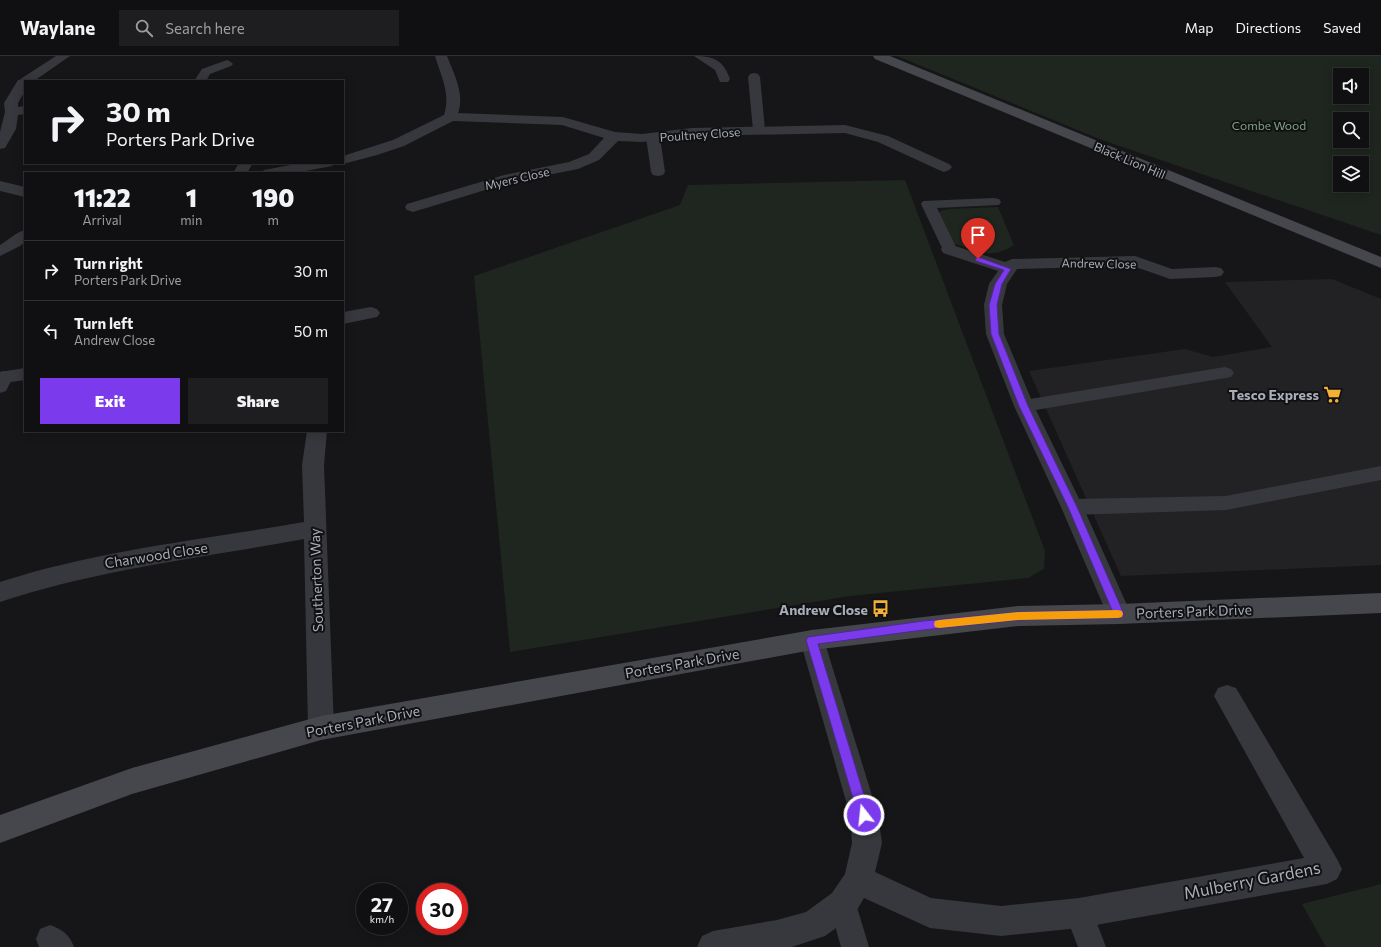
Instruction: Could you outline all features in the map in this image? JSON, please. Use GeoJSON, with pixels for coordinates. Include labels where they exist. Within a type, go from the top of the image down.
{"type":"FeatureCollection","features":[{"type":"Feature","properties":{"kind":"street","name":"Black Lion Hill"},"geometry":{"type":"LineString","coordinates":[[879,56],[1381,263]]}},
{"type":"Feature","properties":{"kind":"street"},"geometry":{"type":"LineString","coordinates":[[344,160],[365,155],[402,142],[450,117],[454,105],[453,91],[446,57]]}},
{"type":"Feature","properties":{"kind":"street"},"geometry":{"type":"LineString","coordinates":[[0,145],[18,111],[11,103],[24,84]]}},
{"type":"Feature","properties":{"kind":"street","name":"Poultney Close"},"geometry":{"type":"LineString","coordinates":[[450,117],[563,122],[614,136],[653,137],[692,132],[826,128],[862,131],[879,137],[944,167]]}},
{"type":"Feature","properties":{"kind":"street","name":"Myers Close"},"geometry":{"type":"LineString","coordinates":[[412,207],[509,178],[573,166],[594,157],[614,136]]}},
{"type":"Feature","properties":{"kind":"street"},"geometry":{"type":"LineString","coordinates":[[275,172],[321,164]]}},
{"type":"Feature","properties":{"kind":"street"},"geometry":{"type":"LineString","coordinates":[[0,186],[24,192]]}},
{"type":"Feature","properties":{"kind":"street"},"geometry":{"type":"LineString","coordinates":[[949,249],[1008,269],[998,284],[993,305],[995,334],[1024,406],[1072,507],[1119,614]]}},
{"type":"Feature","properties":{"kind":"street","name":"Andrew Close"},"geometry":{"type":"LineString","coordinates":[[1008,269],[1012,264],[1135,261],[1170,274],[1216,272]]}},
{"type":"Feature","properties":{"kind":"street"},"geometry":{"type":"LineString","coordinates":[[344,318],[371,313]]}},
{"type":"Feature","properties":{"kind":"street"},"geometry":{"type":"LineString","coordinates":[[2,382],[24,374]]}},
{"type":"Feature","properties":{"kind":"street","name":"Southerton Way"},"geometry":{"type":"LineString","coordinates":[[316,432],[313,465],[314,529],[321,728]]}},
{"type":"Feature","properties":{"kind":"street","name":"Charwood Close"},"geometry":{"type":"LineString","coordinates":[[0,592],[72,570],[112,561],[257,540],[314,529]]}},
{"type":"Feature","properties":{"kind":"street","name":"Porters Park Drive"},"geometry":{"type":"LineString","coordinates":[[0,829],[132,781],[321,728],[812,640],[1019,616],[1119,614],[1381,604]]}},
{"type":"Feature","properties":{"kind":"street"},"geometry":{"type":"LineString","coordinates":[[713,947],[777,936],[814,925],[850,892],[867,843],[864,815],[812,640]]}},
{"type":"Feature","properties":{"kind":"street","name":"Mulberry Gardens"},"geometry":{"type":"LineString","coordinates":[[850,892],[930,913],[1001,921],[1078,913],[1327,869],[1226,696]]}},
{"type":"Feature","properties":{"kind":"lane"},"geometry":{"type":"LineString","coordinates":[[28,80],[64,56]]}},
{"type":"Feature","properties":{"kind":"lane"},"geometry":{"type":"LineString","coordinates":[[700,56],[720,68],[724,79]]}},
{"type":"Feature","properties":{"kind":"lane"},"geometry":{"type":"LineString","coordinates":[[201,80],[206,72],[227,64]]}},
{"type":"Feature","properties":{"kind":"lane"},"geometry":{"type":"LineString","coordinates":[[754,77],[759,130]]}},
{"type":"Feature","properties":{"kind":"lane"},"geometry":{"type":"LineString","coordinates":[[653,137],[658,172]]}},
{"type":"Feature","properties":{"kind":"lane"},"geometry":{"type":"LineString","coordinates":[[949,249],[928,204],[994,202]]}},
{"type":"Feature","properties":{"kind":"lane"},"geometry":{"type":"LineString","coordinates":[[0,250],[15,243],[24,235]]}},
{"type":"Feature","properties":{"kind":"lane"},"geometry":{"type":"LineString","coordinates":[[1024,406],[1225,373]]}},
{"type":"Feature","properties":{"kind":"lane"},"geometry":{"type":"LineString","coordinates":[[1072,507],[1226,503],[1381,473]]}},
{"type":"Feature","properties":{"kind":"lane"},"geometry":{"type":"LineString","coordinates":[[850,892],[855,947]]}},
{"type":"Feature","properties":{"kind":"lane"},"geometry":{"type":"LineString","coordinates":[[1078,913],[1092,947]]}},
{"type":"Feature","properties":{"kind":"shaded area"},"geometry":{"type":"Polygon","coordinates":[[[1332,279],[1381,299],[1381,565],[1121,576],[1029,371],[1185,349],[1213,357],[1272,347],[1225,282],[1332,279]]]}},
{"type":"Feature","properties":{"kind":"green space","name":"Combe Wood"},"geometry":{"type":"Polygon","coordinates":[[[897,56],[1381,56],[1381,235],[1102,140],[897,56]]]}},
{"type":"Feature","properties":{"kind":"green space"},"geometry":{"type":"Polygon","coordinates":[[[905,180],[1045,551],[1044,569],[1028,578],[850,596],[510,652],[474,276],[680,205],[688,185],[905,180]]]}},
{"type":"Feature","properties":{"kind":"green space"},"geometry":{"type":"Polygon","coordinates":[[[998,207],[1014,245],[1006,250],[998,252],[990,253],[975,251],[950,242],[938,215],[941,211],[948,209],[998,207]]]}},
{"type":"Feature","properties":{"kind":"green space"},"geometry":{"type":"Polygon","coordinates":[[[1381,884],[1381,947],[1326,947],[1302,904],[1381,884]]]}},
{"type":"Feature","properties":{"kind":"slow traffic"},"geometry":{"type":"LineString","coordinates":[[939,624],[1019,616],[1118,614]]}},
{"type":"Feature","properties":{"kind":"place","name":"Tesco Express"},"geometry":{"type":"Point","coordinates":[1332,394]}},
{"type":"Feature","properties":{"kind":"place","name":"Andrew Close"},"geometry":{"type":"Point","coordinates":[881,609]}},
{"type":"Feature","properties":{"kind":"route"},"geometry":{"type":"LineString","coordinates":[[864,815],[812,640],[1019,616],[1119,614],[1052,463],[1024,406],[995,334],[993,305],[998,284],[1008,269],[978,259]]}}]}
